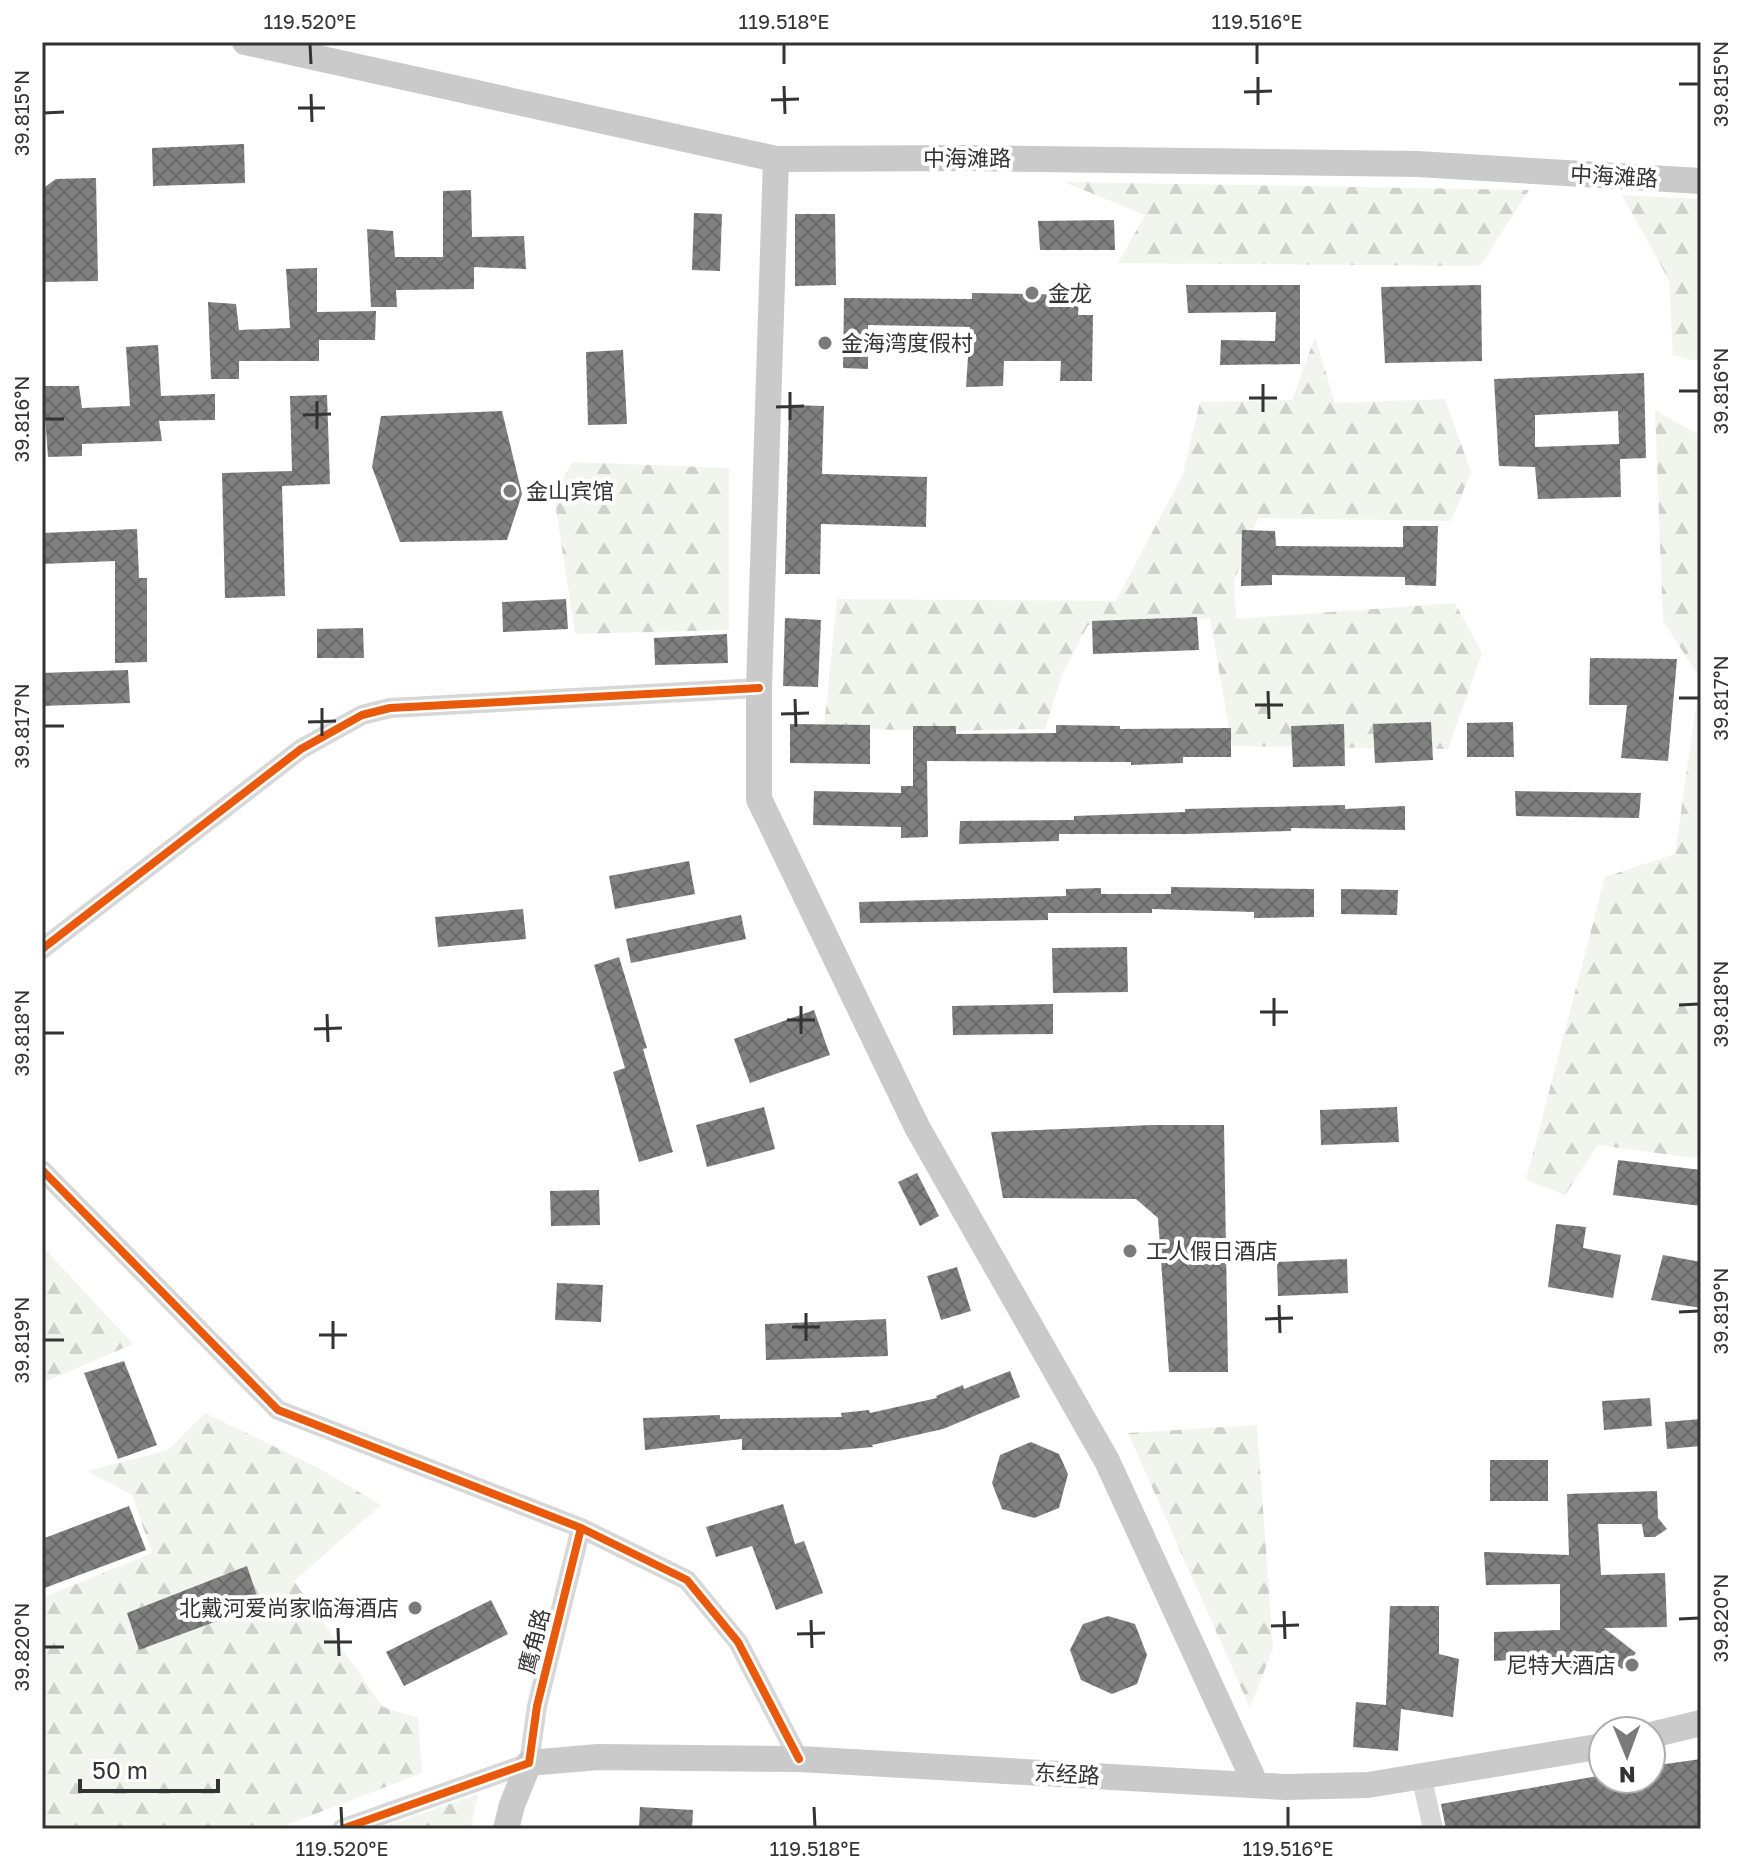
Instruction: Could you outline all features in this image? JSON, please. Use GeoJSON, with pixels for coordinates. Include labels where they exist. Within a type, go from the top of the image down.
{"type":"FeatureCollection","features":[{"type":"Feature","properties":{"kind":"main road","name":"中海滩路"},"geometry":{"type":"LineString","coordinates":[[245,42],[776,159],[968,158],[1417,164],[1701,181]]}},
{"type":"Feature","properties":{"kind":"main road"},"geometry":{"type":"LineString","coordinates":[[776,159],[759,688],[759,799],[917,1127],[1107,1461],[1256,1785]]}},
{"type":"Feature","properties":{"kind":"main road"},"geometry":{"type":"LineString","coordinates":[[1667,1731],[1701,1723]]}},
{"type":"Feature","properties":{"kind":"main road","name":"东经路"},"geometry":{"type":"LineString","coordinates":[[529,1763],[598,1757],[799,1759],[1256,1785],[1368,1785],[1587,1749]]}},
{"type":"Feature","properties":{"kind":"main road","name":"鹰角路"},"geometry":{"type":"LineString","coordinates":[[506,1829],[529,1763]]}},
{"type":"Feature","properties":{"kind":"street"},"geometry":{"type":"LineString","coordinates":[[42,949],[301,749],[362,715],[390,708],[759,688]]}},
{"type":"Feature","properties":{"kind":"street"},"geometry":{"type":"LineString","coordinates":[[42,1170],[278,1410],[581,1528],[687,1580],[738,1642],[799,1759]]}},
{"type":"Feature","properties":{"kind":"street","name":"鹰角路"},"geometry":{"type":"LineString","coordinates":[[529,1763],[537,1706],[581,1528]]}},
{"type":"Feature","properties":{"kind":"street"},"geometry":{"type":"LineString","coordinates":[[342,1829],[529,1763]]}},
{"type":"Feature","properties":{"kind":"street"},"geometry":{"type":"LineString","coordinates":[[1421,1775],[1433,1829]]}},
{"type":"Feature","properties":{"kind":"green space"},"geometry":{"type":"Polygon","coordinates":[[[1064,182],[1529,190],[1480,266],[1118,263],[1145,215],[1064,182]]]}},
{"type":"Feature","properties":{"kind":"green space"},"geometry":{"type":"Polygon","coordinates":[[[1622,195],[1701,199],[1701,362],[1673,355],[1669,280],[1622,195]]]}},
{"type":"Feature","properties":{"kind":"green space"},"geometry":{"type":"Polygon","coordinates":[[[1315,337],[1335,403],[1445,399],[1471,472],[1451,521],[1258,518],[1234,581],[1236,619],[1455,603],[1482,653],[1448,749],[1232,746],[1210,618],[1088,625],[1063,672],[1045,729],[942,731],[824,728],[837,599],[1116,601],[1183,474],[1200,402],[1292,400],[1315,337]]]}},
{"type":"Feature","properties":{"kind":"green space"},"geometry":{"type":"Polygon","coordinates":[[[1655,410],[1701,436],[1701,1159],[1598,1145],[1565,1195],[1526,1180],[1605,877],[1675,854],[1700,678],[1663,621],[1655,410]]]}},
{"type":"Feature","properties":{"kind":"green space"},"geometry":{"type":"Polygon","coordinates":[[[572,462],[729,468],[729,630],[575,634],[554,495],[572,462]]]}},
{"type":"Feature","properties":{"kind":"green space"},"geometry":{"type":"Polygon","coordinates":[[[42,1246],[133,1344],[42,1383],[42,1246]]]}},
{"type":"Feature","properties":{"kind":"green space"},"geometry":{"type":"Polygon","coordinates":[[[205,1413],[318,1468],[381,1505],[294,1581],[383,1707],[418,1718],[422,1773],[276,1829],[42,1829],[42,1598],[152,1553],[132,1495],[87,1471],[168,1450],[205,1413]]]}},
{"type":"Feature","properties":{"kind":"green space"},"geometry":{"type":"Polygon","coordinates":[[[1257,1425],[1273,1648],[1250,1708],[1128,1433],[1257,1425]]]}},
{"type":"Feature","properties":{"kind":"green space"},"geometry":{"type":"Polygon","coordinates":[[[478,1794],[470,1829],[377,1829],[478,1794]]]}},
{"type":"Feature","properties":{"kind":"building"},"geometry":{"type":"Polygon","coordinates":[[[244,144],[245,183],[153,186],[152,148],[244,144]]]}},
{"type":"Feature","properties":{"kind":"building"},"geometry":{"type":"Polygon","coordinates":[[[96,178],[98,281],[42,282],[42,189],[56,179],[96,178]]]}},
{"type":"Feature","properties":{"kind":"building"},"geometry":{"type":"Polygon","coordinates":[[[471,190],[472,237],[524,236],[526,269],[474,267],[474,289],[396,290],[397,307],[371,307],[367,229],[393,231],[395,257],[443,257],[443,191],[471,190]]]}},
{"type":"Feature","properties":{"kind":"building"},"geometry":{"type":"Polygon","coordinates":[[[694,213],[722,214],[720,271],[692,270],[694,213]]]}},
{"type":"Feature","properties":{"kind":"building"},"geometry":{"type":"Polygon","coordinates":[[[795,214],[835,214],[836,285],[795,286],[795,214]]]}},
{"type":"Feature","properties":{"kind":"building"},"geometry":{"type":"Polygon","coordinates":[[[1114,220],[1115,250],[1040,250],[1038,221],[1114,220]]]}},
{"type":"Feature","properties":{"kind":"building"},"geometry":{"type":"Polygon","coordinates":[[[317,268],[317,312],[376,311],[375,340],[319,340],[319,361],[239,361],[239,379],[211,379],[208,302],[236,304],[239,330],[290,328],[286,269],[317,268]]]}},
{"type":"Feature","properties":{"kind":"building"},"geometry":{"type":"Polygon","coordinates":[[[1186,285],[1300,285],[1300,364],[1220,365],[1221,340],[1275,341],[1276,312],[1188,313],[1186,285]]]}},
{"type":"Feature","properties":{"kind":"building"},"geometry":{"type":"Polygon","coordinates":[[[1481,285],[1482,361],[1385,363],[1381,287],[1481,285]]]}},
{"type":"Feature","properties":{"kind":"building"},"geometry":{"type":"Polygon","coordinates":[[[972,293],[1079,295],[1078,315],[1093,315],[1092,381],[1060,381],[1061,361],[1004,361],[1003,386],[966,387],[970,327],[868,325],[868,369],[843,368],[844,298],[972,299],[972,293]]]}},
{"type":"Feature","properties":{"kind":"building"},"geometry":{"type":"Polygon","coordinates":[[[158,345],[161,396],[215,394],[215,420],[159,421],[162,441],[82,444],[82,456],[48,457],[43,386],[79,386],[82,408],[130,406],[126,347],[158,345]]]}},
{"type":"Feature","properties":{"kind":"building"},"geometry":{"type":"Polygon","coordinates":[[[623,350],[627,424],[588,425],[586,352],[623,350]]]}},
{"type":"Feature","properties":{"kind":"building"},"geometry":{"type":"Polygon","coordinates":[[[1644,373],[1646,458],[1620,459],[1621,497],[1538,499],[1535,467],[1499,466],[1494,379],[1644,373]],[[1618,411],[1535,415],[1535,447],[1619,444],[1618,411]]]}},
{"type":"Feature","properties":{"kind":"building"},"geometry":{"type":"Polygon","coordinates":[[[327,395],[330,484],[282,486],[285,596],[225,598],[222,473],[292,471],[290,396],[327,395]]]}},
{"type":"Feature","properties":{"kind":"building"},"geometry":{"type":"Polygon","coordinates":[[[789,405],[824,406],[822,474],[927,477],[926,527],[821,524],[820,574],[785,574],[789,405]]]}},
{"type":"Feature","properties":{"kind":"building"},"geometry":{"type":"Polygon","coordinates":[[[502,411],[522,494],[507,540],[400,542],[372,467],[381,416],[502,411]]]}},
{"type":"Feature","properties":{"kind":"building"},"geometry":{"type":"Polygon","coordinates":[[[1403,526],[1438,526],[1436,586],[1405,585],[1405,577],[1272,575],[1272,585],[1241,586],[1242,530],[1275,531],[1276,546],[1403,547],[1403,526]]]}},
{"type":"Feature","properties":{"kind":"building"},"geometry":{"type":"Polygon","coordinates":[[[137,529],[139,578],[147,578],[147,662],[115,663],[115,561],[42,564],[42,533],[137,529]]]}},
{"type":"Feature","properties":{"kind":"building"},"geometry":{"type":"Polygon","coordinates":[[[566,599],[568,629],[503,632],[502,602],[566,599]]]}},
{"type":"Feature","properties":{"kind":"building"},"geometry":{"type":"Polygon","coordinates":[[[1197,617],[1199,650],[1093,654],[1092,621],[1197,617]]]}},
{"type":"Feature","properties":{"kind":"building"},"geometry":{"type":"Polygon","coordinates":[[[785,618],[821,620],[818,687],[783,686],[785,618]]]}},
{"type":"Feature","properties":{"kind":"building"},"geometry":{"type":"Polygon","coordinates":[[[363,628],[364,658],[317,658],[317,629],[363,628]]]}},
{"type":"Feature","properties":{"kind":"building"},"geometry":{"type":"Polygon","coordinates":[[[727,634],[728,663],[655,665],[654,638],[727,634]]]}},
{"type":"Feature","properties":{"kind":"building"},"geometry":{"type":"Polygon","coordinates":[[[1590,658],[1677,659],[1668,761],[1621,758],[1627,705],[1589,705],[1590,658]]]}},
{"type":"Feature","properties":{"kind":"building"},"geometry":{"type":"Polygon","coordinates":[[[128,670],[130,703],[42,706],[42,673],[128,670]]]}},
{"type":"Feature","properties":{"kind":"building"},"geometry":{"type":"Polygon","coordinates":[[[1431,722],[1433,760],[1375,763],[1373,724],[1431,722]]]}},
{"type":"Feature","properties":{"kind":"building"},"geometry":{"type":"Polygon","coordinates":[[[1513,722],[1514,757],[1467,757],[1467,723],[1513,722]]]}},
{"type":"Feature","properties":{"kind":"building"},"geometry":{"type":"Polygon","coordinates":[[[790,724],[870,725],[870,764],[790,763],[790,724]]]}},
{"type":"Feature","properties":{"kind":"building"},"geometry":{"type":"Polygon","coordinates":[[[1344,724],[1345,766],[1293,767],[1291,726],[1344,724]]]}},
{"type":"Feature","properties":{"kind":"building"},"geometry":{"type":"Polygon","coordinates":[[[1056,725],[1120,726],[1120,729],[1231,728],[1231,757],[1183,757],[1183,763],[1131,765],[1131,762],[927,761],[928,837],[901,838],[901,827],[813,825],[814,791],[901,793],[901,786],[913,786],[913,726],[956,726],[956,734],[1056,733],[1056,725]]]}},
{"type":"Feature","properties":{"kind":"building"},"geometry":{"type":"Polygon","coordinates":[[[1515,791],[1641,793],[1639,818],[1516,816],[1515,791]]]}},
{"type":"Feature","properties":{"kind":"building"},"geometry":{"type":"Polygon","coordinates":[[[1345,805],[1345,809],[1405,806],[1405,830],[1291,828],[1291,831],[1186,834],[1059,834],[1059,841],[959,844],[960,821],[1074,820],[1074,816],[1185,812],[1185,809],[1345,805]]]}},
{"type":"Feature","properties":{"kind":"building"},"geometry":{"type":"Polygon","coordinates":[[[689,861],[695,894],[615,909],[609,876],[689,861]]]}},
{"type":"Feature","properties":{"kind":"building"},"geometry":{"type":"Polygon","coordinates":[[[1171,887],[1314,889],[1314,917],[1254,918],[1254,912],[1152,909],[1152,913],[1048,913],[1048,920],[860,923],[859,902],[1066,896],[1066,889],[1101,888],[1101,894],[1171,894],[1171,887]]]}},
{"type":"Feature","properties":{"kind":"building"},"geometry":{"type":"Polygon","coordinates":[[[1341,889],[1398,890],[1397,915],[1341,914],[1341,889]]]}},
{"type":"Feature","properties":{"kind":"building"},"geometry":{"type":"Polygon","coordinates":[[[523,909],[526,939],[438,947],[435,917],[523,909]]]}},
{"type":"Feature","properties":{"kind":"building"},"geometry":{"type":"Polygon","coordinates":[[[741,915],[746,939],[631,963],[626,939],[741,915]]]}},
{"type":"Feature","properties":{"kind":"building"},"geometry":{"type":"Polygon","coordinates":[[[1127,947],[1128,992],[1053,993],[1052,948],[1127,947]]]}},
{"type":"Feature","properties":{"kind":"building"},"geometry":{"type":"Polygon","coordinates":[[[619,957],[647,1048],[643,1049],[673,1152],[639,1162],[613,1072],[625,1068],[594,965],[619,957]]]}},
{"type":"Feature","properties":{"kind":"building"},"geometry":{"type":"Polygon","coordinates":[[[1053,1004],[1053,1034],[953,1035],[952,1006],[1053,1004]]]}},
{"type":"Feature","properties":{"kind":"building"},"geometry":{"type":"Polygon","coordinates":[[[814,1010],[830,1055],[750,1083],[734,1039],[814,1010]]]}},
{"type":"Feature","properties":{"kind":"building"},"geometry":{"type":"Polygon","coordinates":[[[764,1107],[775,1149],[707,1167],[696,1125],[764,1107]]]}},
{"type":"Feature","properties":{"kind":"building"},"geometry":{"type":"Polygon","coordinates":[[[1397,1107],[1399,1142],[1321,1145],[1320,1110],[1397,1107]]]}},
{"type":"Feature","properties":{"kind":"building"},"geometry":{"type":"Polygon","coordinates":[[[1224,1125],[1228,1372],[1169,1372],[1158,1218],[1136,1199],[1003,1198],[991,1132],[1224,1125]]]}},
{"type":"Feature","properties":{"kind":"building"},"geometry":{"type":"Polygon","coordinates":[[[1618,1160],[1701,1170],[1701,1206],[1613,1195],[1618,1160]]]}},
{"type":"Feature","properties":{"kind":"building"},"geometry":{"type":"Polygon","coordinates":[[[917,1173],[939,1216],[920,1226],[898,1182],[917,1173]]]}},
{"type":"Feature","properties":{"kind":"building"},"geometry":{"type":"Polygon","coordinates":[[[599,1190],[600,1225],[551,1226],[550,1191],[599,1190]]]}},
{"type":"Feature","properties":{"kind":"building"},"geometry":{"type":"Polygon","coordinates":[[[1556,1224],[1586,1227],[1583,1248],[1621,1255],[1613,1298],[1548,1287],[1556,1224]]]}},
{"type":"Feature","properties":{"kind":"building"},"geometry":{"type":"Polygon","coordinates":[[[1663,1255],[1701,1262],[1701,1308],[1651,1300],[1663,1255]]]}},
{"type":"Feature","properties":{"kind":"building"},"geometry":{"type":"Polygon","coordinates":[[[1347,1259],[1348,1293],[1278,1296],[1277,1262],[1347,1259]]]}},
{"type":"Feature","properties":{"kind":"building"},"geometry":{"type":"Polygon","coordinates":[[[957,1267],[971,1311],[941,1320],[927,1276],[957,1267]]]}},
{"type":"Feature","properties":{"kind":"building"},"geometry":{"type":"Polygon","coordinates":[[[557,1283],[603,1285],[601,1322],[555,1320],[557,1283]]]}},
{"type":"Feature","properties":{"kind":"building"},"geometry":{"type":"Polygon","coordinates":[[[886,1319],[888,1356],[766,1360],[765,1324],[886,1319]]]}},
{"type":"Feature","properties":{"kind":"building"},"geometry":{"type":"Polygon","coordinates":[[[124,1361],[157,1445],[118,1459],[84,1373],[124,1361]]]}},
{"type":"Feature","properties":{"kind":"building"},"geometry":{"type":"Polygon","coordinates":[[[1010,1371],[1020,1397],[943,1429],[873,1447],[742,1450],[742,1439],[645,1450],[643,1418],[720,1415],[720,1419],[842,1417],[841,1413],[869,1410],[870,1413],[937,1398],[963,1385],[964,1389],[1010,1371]]]}},
{"type":"Feature","properties":{"kind":"building"},"geometry":{"type":"Polygon","coordinates":[[[1650,1398],[1652,1426],[1604,1430],[1602,1401],[1650,1398]]]}},
{"type":"Feature","properties":{"kind":"building"},"geometry":{"type":"Polygon","coordinates":[[[1701,1419],[1701,1446],[1667,1449],[1665,1422],[1701,1419]]]}},
{"type":"Feature","properties":{"kind":"building"},"geometry":{"type":"Polygon","coordinates":[[[1031,1442],[1059,1454],[1068,1474],[1059,1508],[1034,1518],[1002,1509],[992,1483],[1000,1455],[1031,1442]]]}},
{"type":"Feature","properties":{"kind":"building"},"geometry":{"type":"Polygon","coordinates":[[[1490,1460],[1548,1460],[1548,1501],[1490,1501],[1490,1460]]]}},
{"type":"Feature","properties":{"kind":"building"},"geometry":{"type":"Polygon","coordinates":[[[1657,1491],[1658,1518],[1667,1529],[1655,1537],[1644,1537],[1642,1524],[1598,1524],[1601,1575],[1665,1573],[1667,1627],[1604,1628],[1636,1653],[1622,1669],[1603,1654],[1601,1667],[1561,1669],[1561,1657],[1494,1661],[1494,1632],[1560,1630],[1560,1584],[1486,1585],[1484,1552],[1569,1555],[1567,1494],[1657,1491]]]}},
{"type":"Feature","properties":{"kind":"building"},"geometry":{"type":"Polygon","coordinates":[[[783,1504],[795,1544],[804,1541],[823,1593],[776,1610],[752,1546],[716,1557],[706,1527],[783,1504]]]}},
{"type":"Feature","properties":{"kind":"building"},"geometry":{"type":"Polygon","coordinates":[[[129,1506],[146,1550],[42,1589],[42,1539],[129,1506]]]}},
{"type":"Feature","properties":{"kind":"building"},"geometry":{"type":"Polygon","coordinates":[[[247,1566],[260,1605],[139,1650],[127,1613],[247,1566]]]}},
{"type":"Feature","properties":{"kind":"building"},"geometry":{"type":"Polygon","coordinates":[[[491,1600],[508,1634],[404,1686],[386,1652],[491,1600]]]}},
{"type":"Feature","properties":{"kind":"building"},"geometry":{"type":"Polygon","coordinates":[[[1390,1606],[1439,1606],[1439,1654],[1459,1659],[1453,1717],[1401,1709],[1398,1751],[1353,1747],[1356,1702],[1386,1705],[1390,1606]]]}},
{"type":"Feature","properties":{"kind":"building"},"geometry":{"type":"Polygon","coordinates":[[[1108,1616],[1135,1624],[1147,1655],[1137,1684],[1112,1694],[1081,1680],[1070,1650],[1083,1624],[1108,1616]]]}},
{"type":"Feature","properties":{"kind":"building"},"geometry":{"type":"Polygon","coordinates":[[[1701,1759],[1701,1829],[1446,1829],[1441,1804],[1587,1778],[1587,1795],[1667,1795],[1667,1764],[1701,1759]]]}},
{"type":"Feature","properties":{"kind":"building"},"geometry":{"type":"Polygon","coordinates":[[[640,1807],[693,1810],[692,1829],[639,1829],[640,1807]]]}},
{"type":"Feature","properties":{"kind":"cycle path"},"geometry":{"type":"LineString","coordinates":[[42,949],[301,749],[362,715],[390,708],[759,688]]}},
{"type":"Feature","properties":{"kind":"cycle path"},"geometry":{"type":"LineString","coordinates":[[42,1170],[278,1410],[581,1528],[687,1580],[738,1642],[799,1759]]}},
{"type":"Feature","properties":{"kind":"cycle path"},"geometry":{"type":"LineString","coordinates":[[342,1829],[529,1763],[537,1706],[581,1528]]}},
{"type":"Feature","properties":{"kind":"place","name":"金龙"},"geometry":{"type":"Point","coordinates":[1032,293]}},
{"type":"Feature","properties":{"kind":"place","name":"金海湾度假村"},"geometry":{"type":"Point","coordinates":[825,343]}},
{"type":"Feature","properties":{"kind":"place","name":"金山宾馆"},"geometry":{"type":"Point","coordinates":[510,491]}},
{"type":"Feature","properties":{"kind":"place","name":"工人假日酒店"},"geometry":{"type":"Point","coordinates":[1130,1251]}},
{"type":"Feature","properties":{"kind":"place","name":"北戴河爱尚家临海酒店"},"geometry":{"type":"Point","coordinates":[415,1608]}},
{"type":"Feature","properties":{"kind":"place","name":"尼特大酒店"},"geometry":{"type":"Point","coordinates":[1632,1665]}}]}
